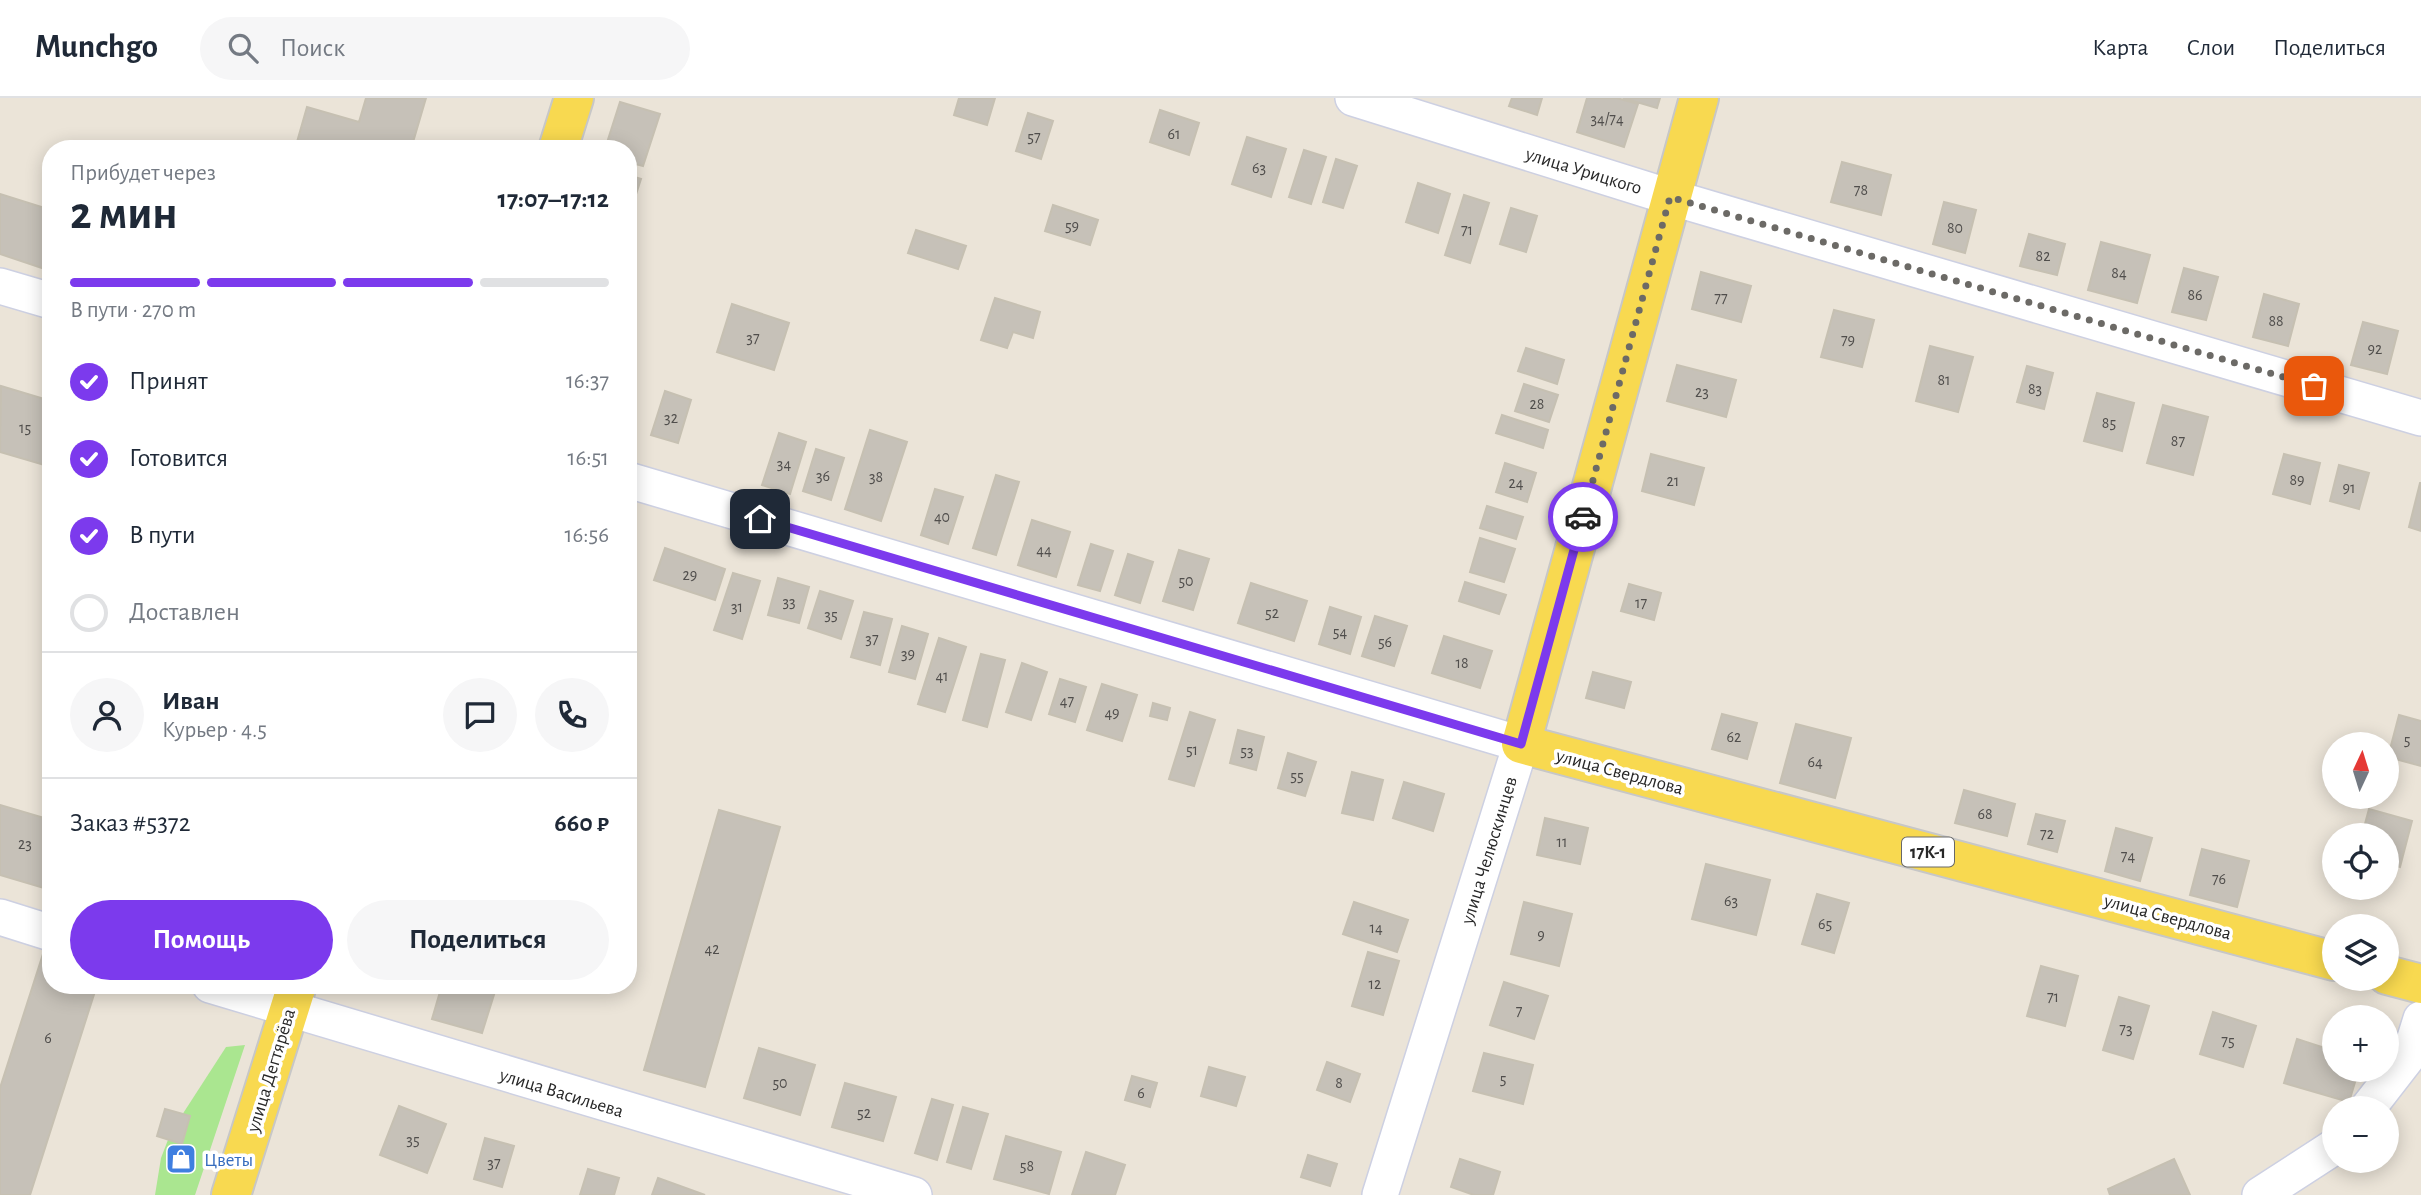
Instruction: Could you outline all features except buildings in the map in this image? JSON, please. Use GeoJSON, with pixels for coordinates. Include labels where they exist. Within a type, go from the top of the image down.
{"type":"FeatureCollection","features":[{"type":"Feature","properties":{"kind":"main road"},"geometry":{"type":"LineString","coordinates":[[561,140],[574,98]]}},
{"type":"Feature","properties":{"kind":"main road","name":"улица Челюскинцев"},"geometry":{"type":"LineString","coordinates":[[1521,744],[1699,98]]}},
{"type":"Feature","properties":{"kind":"main road","name":"улица Свердлова"},"geometry":{"type":"LineString","coordinates":[[1521,744],[2322,958]]}},
{"type":"Feature","properties":{"kind":"main road"},"geometry":{"type":"LineString","coordinates":[[2399,978],[2421,984]]}},
{"type":"Feature","properties":{"kind":"main road","name":"улица Дегтярёва"},"geometry":{"type":"LineString","coordinates":[[231,1195],[293,998]]}},
{"type":"Feature","properties":{"kind":"street","name":"улица Урицкого"},"geometry":{"type":"LineString","coordinates":[[1353,98],[1670,197],[2421,418]]}},
{"type":"Feature","properties":{"kind":"street"},"geometry":{"type":"LineString","coordinates":[[0,286],[42,298]]}},
{"type":"Feature","properties":{"kind":"street","name":"улица Свердлова"},"geometry":{"type":"LineString","coordinates":[[637,483],[1521,744]]}},
{"type":"Feature","properties":{"kind":"street","name":"улица Челюскинцев"},"geometry":{"type":"LineString","coordinates":[[1380,1195],[1521,744]]}},
{"type":"Feature","properties":{"kind":"street"},"geometry":{"type":"LineString","coordinates":[[0,917],[42,930]]}},
{"type":"Feature","properties":{"kind":"street","name":"улица Васильева"},"geometry":{"type":"LineString","coordinates":[[267,994],[293,998],[914,1195]]}},
{"type":"Feature","properties":{"kind":"street"},"geometry":{"type":"LineString","coordinates":[[2377,1096],[2410,1054],[2421,1019]]}},
{"type":"Feature","properties":{"kind":"street"},"geometry":{"type":"LineString","coordinates":[[2260,1195],[2322,1155]]}},
{"type":"Feature","properties":{"kind":"green space"},"geometry":{"type":"Polygon","coordinates":[[[245,1045],[195,1195],[155,1195],[161,1158],[171,1132],[226,1047],[245,1045]]]}},
{"type":"Feature","properties":{"kind":"way so far"},"geometry":{"type":"LineString","coordinates":[[1583,517],[1670,197],[2314,386]]}},
{"type":"Feature","properties":{"kind":"place","name":"Цветы"},"geometry":{"type":"Point","coordinates":[181,1159]}},
{"type":"Feature","properties":{"kind":"route"},"geometry":{"type":"LineString","coordinates":[[760,519],[1521,744],[1583,517]]}}]}
